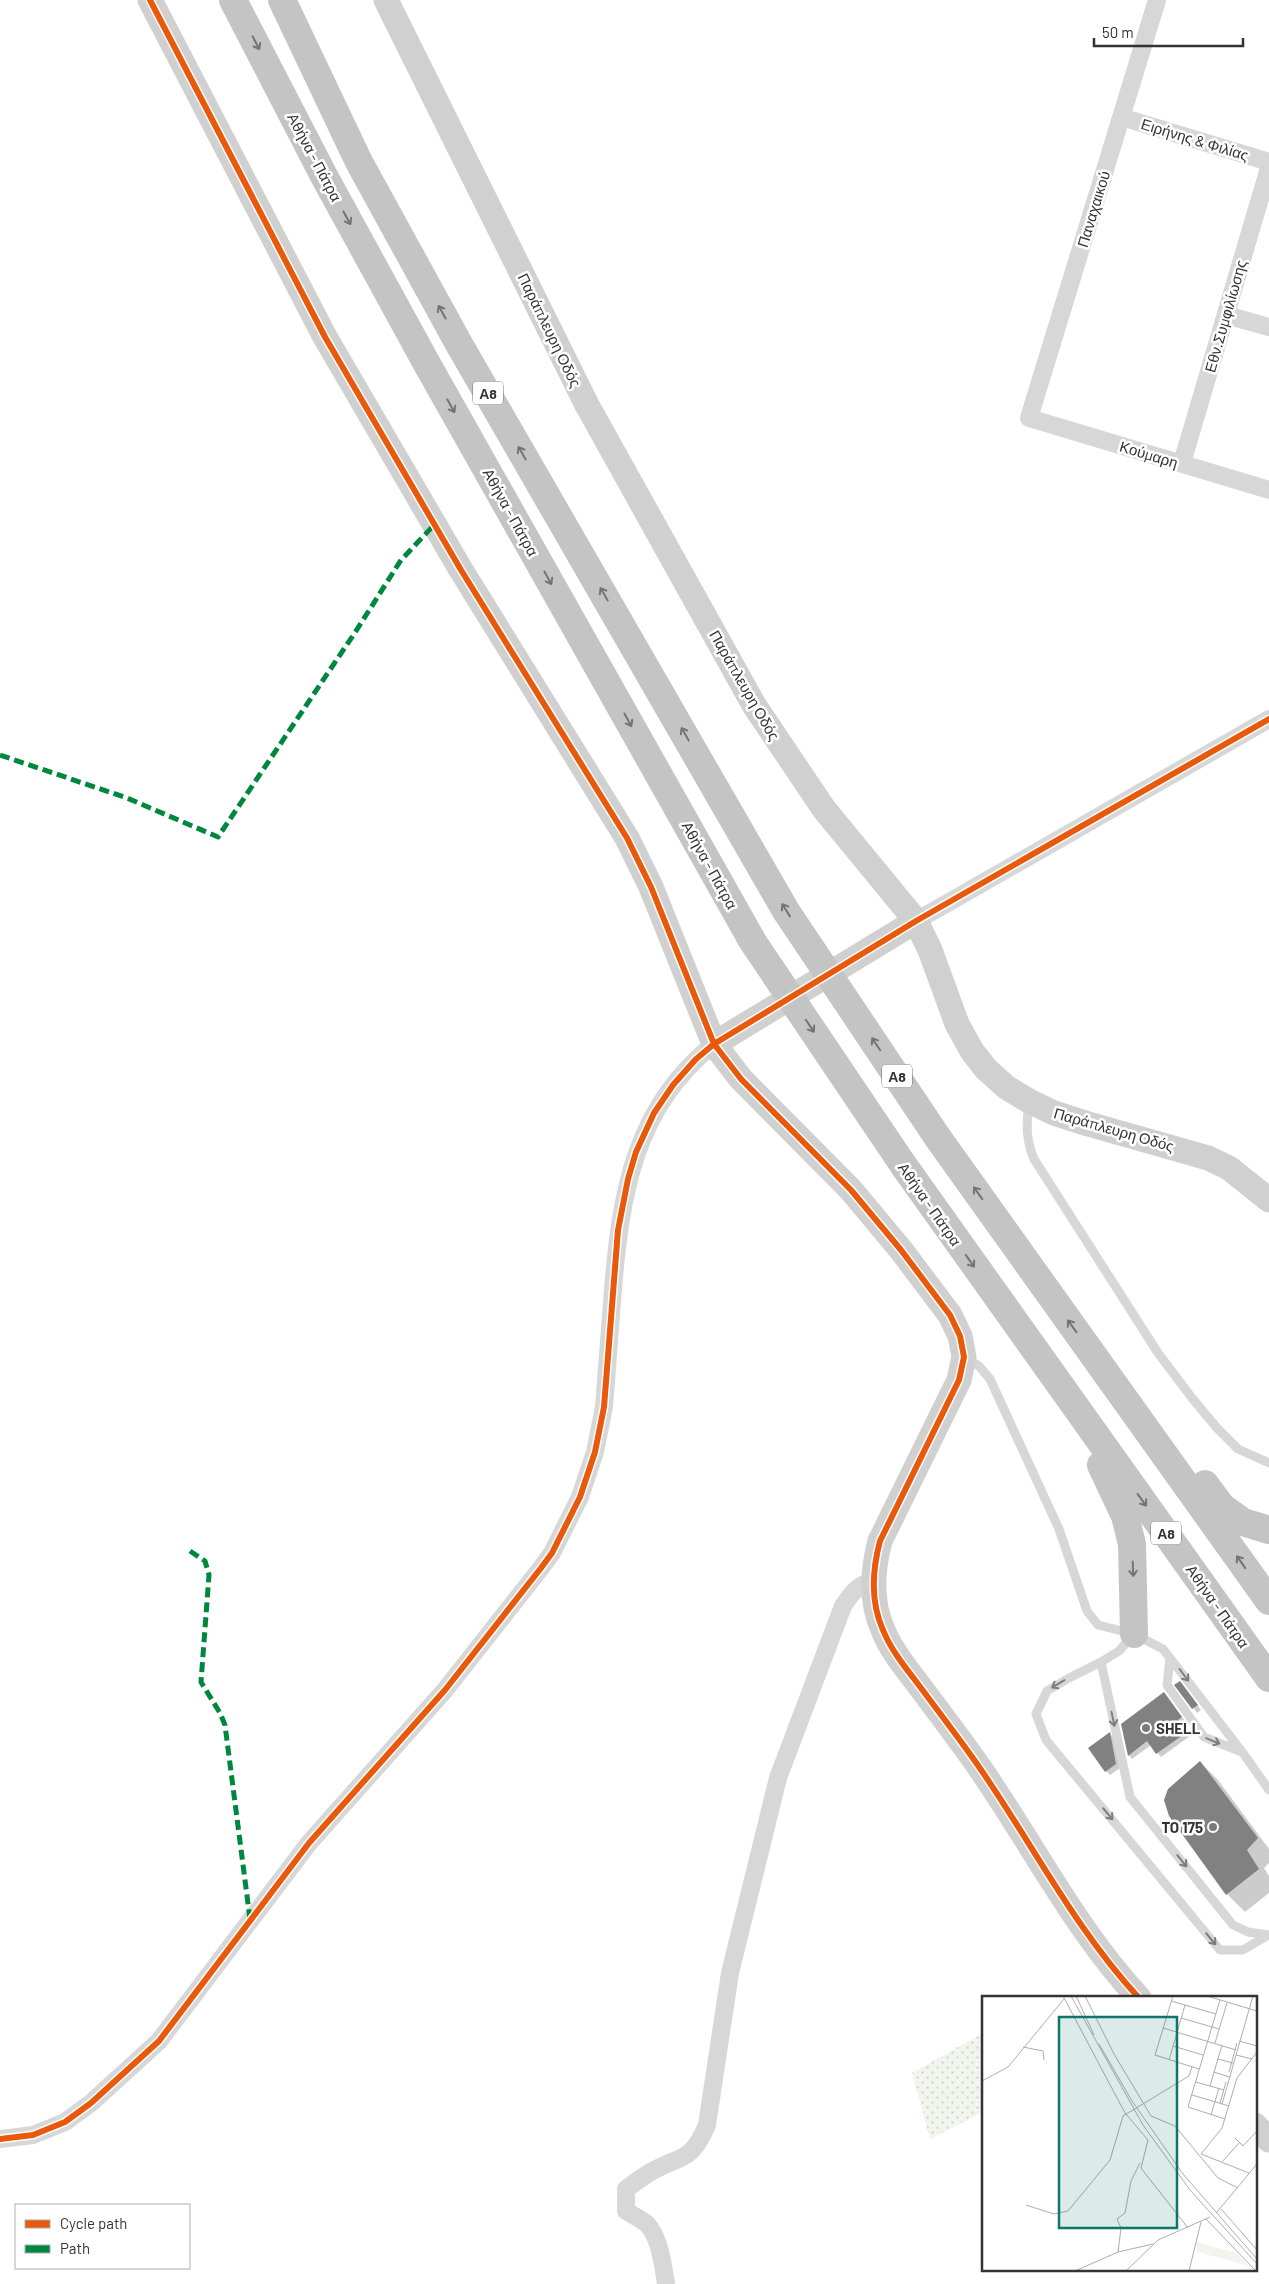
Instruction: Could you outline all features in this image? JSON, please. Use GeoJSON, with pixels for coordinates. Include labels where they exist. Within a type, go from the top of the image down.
{"type":"FeatureCollection","features":[{"type":"Feature","properties":{"kind":"highway","name":"Αθήνα - Πάτρα"},"geometry":{"type":"LineString","coordinates":[[233,0],[324,176],[753,942],[909,1174],[1269,1678]]}},
{"type":"Feature","properties":{"kind":"highway","name":"Α8"},"geometry":{"type":"LineString","coordinates":[[282,0],[359,162],[459,344],[786,911],[938,1138],[1269,1601]]}},
{"type":"Feature","properties":{"kind":"highway"},"geometry":{"type":"LineString","coordinates":[[1100,1365],[1183,1455],[1222,1507],[1243,1522],[1269,1530]]}},
{"type":"Feature","properties":{"kind":"highway"},"geometry":{"type":"LineString","coordinates":[[1063,1390],[1125,1516],[1132,1544],[1134,1634]]}},
{"type":"Feature","properties":{"kind":"street"},"geometry":{"type":"LineString","coordinates":[[150,0],[325,337],[462,570],[627,838],[651,887],[714,1044],[741,1079],[851,1190],[901,1250],[950,1315],[960,1336],[964,1357],[959,1380],[880,1541],[875,1560],[873,1581],[875,1606],[883,1631],[897,1656],[977,1764],[1082,1926],[1137,1996]]}},
{"type":"Feature","properties":{"kind":"street","name":"Παράπλευρη Οδός"},"geometry":{"type":"LineString","coordinates":[[386,0],[587,405],[754,705],[824,809],[916,922],[930,950],[957,1024],[972,1051],[986,1069],[1006,1087],[1029,1102],[1070,1118],[1208,1158],[1229,1168],[1269,1200]]}},
{"type":"Feature","properties":{"kind":"street","name":"Παναχαικού"},"geometry":{"type":"LineString","coordinates":[[1029,418],[1157,0]]}},
{"type":"Feature","properties":{"kind":"street","name":"Ειρήνης & Φιλίας"},"geometry":{"type":"LineString","coordinates":[[1121,117],[1269,162]]}},
{"type":"Feature","properties":{"kind":"street","name":"Εθν.Συμφιλίωσης"},"geometry":{"type":"LineString","coordinates":[[1182,464],[1269,168]]}},
{"type":"Feature","properties":{"kind":"street"},"geometry":{"type":"LineString","coordinates":[[1226,314],[1269,327]]}},
{"type":"Feature","properties":{"kind":"street","name":"Κούμαρη"},"geometry":{"type":"LineString","coordinates":[[1029,418],[1269,490]]}},
{"type":"Feature","properties":{"kind":"street"},"geometry":{"type":"LineString","coordinates":[[0,2139],[33,2135],[64,2122],[91,2103],[159,2041],[299,1856],[445,1690],[530,1584],[552,1552],[580,1497],[600,1431],[604,1407],[618,1230],[632,1166],[648,1126],[663,1099],[684,1072],[714,1044],[746,1024],[916,922],[1269,719]]}},
{"type":"Feature","properties":{"kind":"street"},"geometry":{"type":"LineString","coordinates":[[666,2284],[662,2260],[652,2231],[646,2223],[626,2211],[626,2189],[649,2172],[686,2156],[698,2144],[706,2125],[730,1972],[778,1778],[843,1606],[853,1591],[861,1584],[873,1581]]}},
{"type":"Feature","properties":{"kind":"street"},"geometry":{"type":"LineString","coordinates":[[1256,2126],[1269,2140]]}},
{"type":"Feature","properties":{"kind":"lane"},"geometry":{"type":"LineString","coordinates":[[1029,1102],[1026,1125],[1028,1144],[1034,1159],[1158,1353],[1217,1428],[1238,1448],[1269,1463]]}},
{"type":"Feature","properties":{"kind":"lane"},"geometry":{"type":"LineString","coordinates":[[964,1357],[979,1366],[990,1379],[1059,1529],[1087,1611],[1098,1624],[1134,1634],[1163,1649],[1269,1790]]}},
{"type":"Feature","properties":{"kind":"lane"},"geometry":{"type":"LineString","coordinates":[[1134,1634],[1119,1651],[1048,1691],[1036,1714],[1046,1740],[1220,1950],[1243,1950],[1269,1935]]}},
{"type":"Feature","properties":{"kind":"lane"},"geometry":{"type":"LineString","coordinates":[[1170,1658],[1167,1685],[1204,1737],[1243,1753]]}},
{"type":"Feature","properties":{"kind":"lane"},"geometry":{"type":"LineString","coordinates":[[1101,1662],[1130,1797],[1233,1925],[1248,1932],[1269,1935]]}},
{"type":"Feature","properties":{"kind":"shaded area"},"geometry":{"type":"Polygon","coordinates":[[[982,2034],[982,2113],[930,2139],[912,2073],[982,2034]]]}},
{"type":"Feature","properties":{"kind":"building"},"geometry":{"type":"Polygon","coordinates":[[[1180,1681],[1198,1705],[1192,1709],[1174,1685],[1180,1681]]]}},
{"type":"Feature","properties":{"kind":"building"},"geometry":{"type":"Polygon","coordinates":[[[1164,1692],[1182,1717],[1178,1720],[1187,1732],[1156,1754],[1147,1741],[1128,1756],[1121,1724],[1164,1692]]]}},
{"type":"Feature","properties":{"kind":"building"},"geometry":{"type":"Polygon","coordinates":[[[1110,1732],[1116,1764],[1105,1772],[1088,1748],[1110,1732]]]}},
{"type":"Feature","properties":{"kind":"building","name":"TO 175"},"geometry":{"type":"Polygon","coordinates":[[[1200,1761],[1258,1838],[1247,1850],[1259,1869],[1226,1895],[1169,1816],[1164,1800],[1168,1789],[1200,1761]]]}},
{"type":"Feature","properties":{"kind":"marked path"},"geometry":{"type":"LineString","coordinates":[[0,755],[127,798],[218,837],[356,631],[401,560],[435,524]]}},
{"type":"Feature","properties":{"kind":"marked path"},"geometry":{"type":"LineString","coordinates":[[190,1551],[205,1561],[209,1575],[201,1682],[225,1725],[250,1919]]}},
{"type":"Feature","properties":{"kind":"cycle path"},"geometry":{"type":"LineString","coordinates":[[150,0],[325,337],[461,570],[627,838],[651,887],[714,1044],[741,1079],[851,1190],[901,1250],[950,1315],[960,1336],[964,1357],[959,1380],[880,1541],[874,1575],[874,1597],[879,1619],[886,1637],[903,1665],[997,1793],[1073,1914],[1137,1996]]}},
{"type":"Feature","properties":{"kind":"cycle path"},"geometry":{"type":"LineString","coordinates":[[0,2139],[33,2135],[65,2122],[91,2103],[159,2041],[309,1843],[445,1690],[552,1553],[580,1497],[595,1452],[604,1407],[618,1230],[628,1179],[636,1152],[654,1113],[673,1085],[696,1059],[714,1044],[916,921],[1269,719]]}},
{"type":"Feature","properties":{"kind":"place","name":"SHELL"},"geometry":{"type":"Point","coordinates":[1146,1728]}},
{"type":"Feature","properties":{"kind":"place","name":"TO 175"},"geometry":{"type":"Point","coordinates":[1213,1827]}}]}
